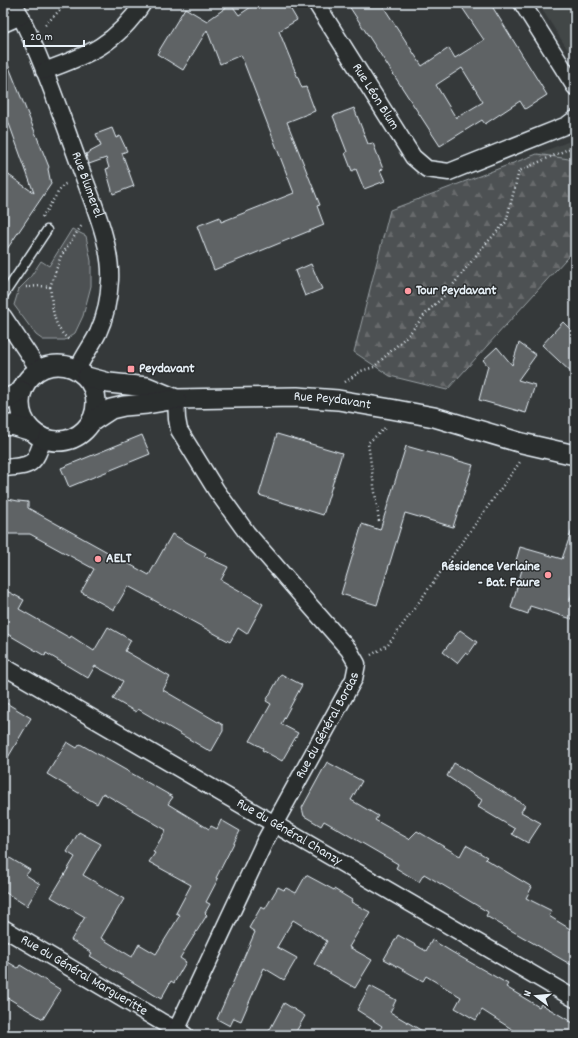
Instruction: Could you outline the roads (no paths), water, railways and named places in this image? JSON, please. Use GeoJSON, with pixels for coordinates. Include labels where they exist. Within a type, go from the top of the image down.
{"type":"FeatureCollection","features":[{"type":"Feature","properties":{"kind":"street"},"geometry":{"type":"LineString","coordinates":[[44,71],[68,63],[102,46],[118,34],[132,20],[143,3]]}},
{"type":"Feature","properties":{"kind":"street","name":"Rue Léon Blum"},"geometry":{"type":"LineString","coordinates":[[316,3],[413,157],[427,169],[449,172],[567,125],[575,119]]}},
{"type":"Feature","properties":{"kind":"street"},"geometry":{"type":"LineString","coordinates":[[522,3],[575,87]]}},
{"type":"Feature","properties":{"kind":"street"},"geometry":{"type":"LineString","coordinates":[[3,24],[17,9]]}},
{"type":"Feature","properties":{"kind":"street","name":"Rue Blumerel"},"geometry":{"type":"LineString","coordinates":[[17,9],[61,113],[101,225],[108,255],[111,279],[107,305],[104,318],[82,373]]}},
{"type":"Feature","properties":{"kind":"street"},"geometry":{"type":"LineString","coordinates":[[3,316],[39,370]]}},
{"type":"Feature","properties":{"kind":"street"},"geometry":{"type":"LineString","coordinates":[[3,426],[11,425],[37,434],[54,441],[65,441],[83,432],[91,422],[96,410],[93,388],[82,373],[69,366],[50,365],[31,376],[25,383],[22,391],[20,408],[24,420],[37,434],[36,458],[30,464],[3,468]]}},
{"type":"Feature","properties":{"kind":"street","name":"Rue Peydavant"},"geometry":{"type":"LineString","coordinates":[[82,373],[109,383],[147,387],[176,399],[297,397],[338,400],[434,417],[522,443],[575,455]]}},
{"type":"Feature","properties":{"kind":"street"},"geometry":{"type":"LineString","coordinates":[[3,401],[22,391]]}},
{"type":"Feature","properties":{"kind":"street"},"geometry":{"type":"LineString","coordinates":[[91,422],[111,409],[176,399]]}},
{"type":"Feature","properties":{"kind":"street","name":"Rue du Général Bordas"},"geometry":{"type":"LineString","coordinates":[[176,399],[179,430],[216,490],[248,533],[349,650],[357,664],[354,679],[274,824],[179,1033]]}},
{"type":"Feature","properties":{"kind":"street","name":"Rue du Général Chanzy"},"geometry":{"type":"LineString","coordinates":[[3,666],[575,999]]}},
{"type":"Feature","properties":{"kind":"street","name":"Rue du Général Margueritte"},"geometry":{"type":"LineString","coordinates":[[3,928],[179,1033]]}},
{"type":"Feature","properties":{"kind":"lane"},"geometry":{"type":"LineString","coordinates":[[3,296],[47,230]]}},
{"type":"Feature","properties":{"kind":"place","name":"Tour Peydavant"},"geometry":{"type":"Point","coordinates":[408,291]}},
{"type":"Feature","properties":{"kind":"place","name":"Peydavant"},"geometry":{"type":"Point","coordinates":[131,369]}},
{"type":"Feature","properties":{"kind":"place","name":"AELT"},"geometry":{"type":"Point","coordinates":[98,559]}},
{"type":"Feature","properties":{"kind":"place","name":"Résidence Verlaine - Bat. Faure"},"geometry":{"type":"Point","coordinates":[548,575]}}]}
